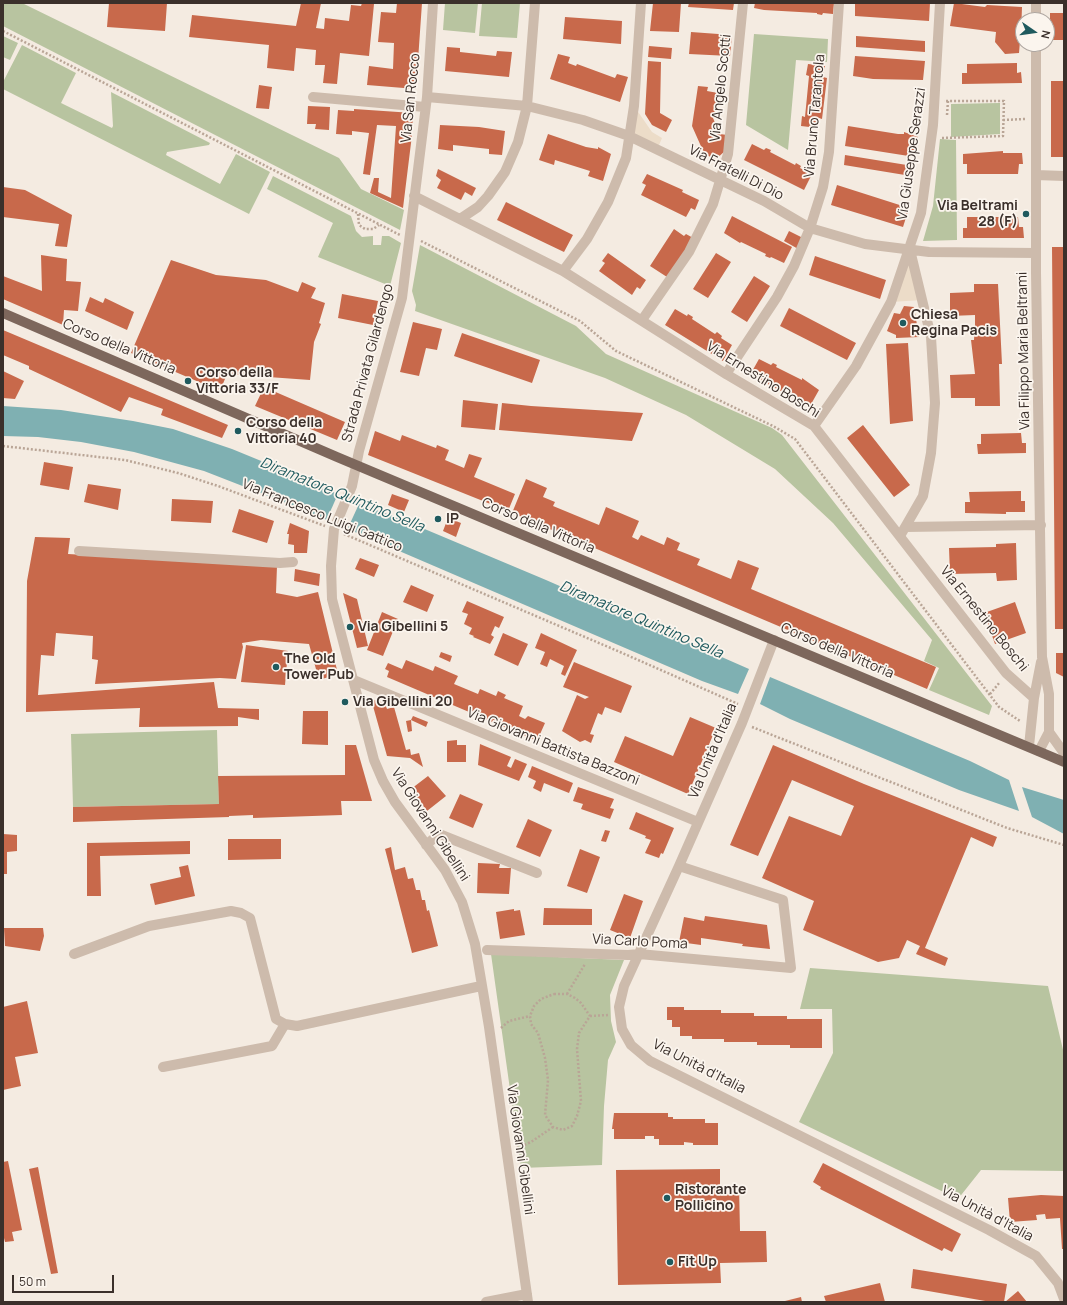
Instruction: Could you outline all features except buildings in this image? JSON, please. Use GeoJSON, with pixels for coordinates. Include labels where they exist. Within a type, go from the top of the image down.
{"type":"FeatureCollection","features":[{"type":"Feature","properties":{"kind":"main road","name":"Corso della Vittoria"},"geometry":{"type":"LineString","coordinates":[[3,313],[356,464],[1034,748],[1064,762]]}},
{"type":"Feature","properties":{"kind":"street","name":"Via San Rocco"},"geometry":{"type":"LineString","coordinates":[[414,196],[426,97],[432,3]]}},
{"type":"Feature","properties":{"kind":"street"},"geometry":{"type":"LineString","coordinates":[[460,219],[478,207],[488,196],[505,172],[518,142],[527,106],[535,3]]}},
{"type":"Feature","properties":{"kind":"street"},"geometry":{"type":"LineString","coordinates":[[563,271],[587,240],[608,202],[626,158],[634,106],[641,3]]}},
{"type":"Feature","properties":{"kind":"street","name":"Via Angelo Scotti"},"geometry":{"type":"LineString","coordinates":[[642,320],[689,252],[713,204],[728,154],[743,3]]}},
{"type":"Feature","properties":{"kind":"street","name":"Via Bruno Tarantola"},"geometry":{"type":"LineString","coordinates":[[726,374],[777,297],[794,266],[810,228],[823,187],[829,152],[839,3]]}},
{"type":"Feature","properties":{"kind":"street","name":"Via Giuseppe Serazzi"},"geometry":{"type":"LineString","coordinates":[[814,426],[856,366],[891,302],[910,250],[921,214],[933,125],[940,3]]}},
{"type":"Feature","properties":{"kind":"street","name":"Via Filippo Maria Beltrami"},"geometry":{"type":"LineString","coordinates":[[1034,748],[1049,732],[1049,694],[1042,657],[1042,525],[1036,253],[1036,52]]}},
{"type":"Feature","properties":{"kind":"street"},"geometry":{"type":"LineString","coordinates":[[313,97],[425,107]]}},
{"type":"Feature","properties":{"kind":"street","name":"Via Fratelli Di Dio"},"geometry":{"type":"LineString","coordinates":[[426,97],[527,106],[583,120],[629,136],[764,201],[810,228],[865,244],[910,250],[1036,253]]}},
{"type":"Feature","properties":{"kind":"street"},"geometry":{"type":"LineString","coordinates":[[1036,175],[1064,176]]}},
{"type":"Feature","properties":{"kind":"street","name":"Via Ernestino Boschi"},"geometry":{"type":"LineString","coordinates":[[414,196],[563,271],[726,374],[814,426],[1006,673],[1034,698]]}},
{"type":"Feature","properties":{"kind":"street","name":"Strada Privata Gilardengo"},"geometry":{"type":"LineString","coordinates":[[356,464],[402,298],[414,196]]}},
{"type":"Feature","properties":{"kind":"street"},"geometry":{"type":"LineString","coordinates":[[900,536],[923,496],[931,453],[935,403],[931,337],[910,250]]}},
{"type":"Feature","properties":{"kind":"street","name":"Via Giovanni Gibellini"},"geometry":{"type":"LineString","coordinates":[[356,464],[352,486],[334,527],[331,566],[332,599],[374,760],[383,780],[396,802],[445,870],[462,902],[475,944],[528,1298]]}},
{"type":"Feature","properties":{"kind":"street"},"geometry":{"type":"LineString","coordinates":[[906,527],[1042,525]]}},
{"type":"Feature","properties":{"kind":"street"},"geometry":{"type":"LineString","coordinates":[[79,551],[280,563],[293,562]]}},
{"type":"Feature","properties":{"kind":"street","name":"Via Unità d'Italia"},"geometry":{"type":"LineString","coordinates":[[774,640],[742,723],[624,986],[619,1007],[622,1029],[631,1045],[650,1061],[975,1222],[1036,1256],[1058,1283],[1064,1299]]}},
{"type":"Feature","properties":{"kind":"street","name":"Via Filippo Maria Beltrami"},"geometry":{"type":"LineString","coordinates":[[1034,748],[1034,698],[1042,657]]}},
{"type":"Feature","properties":{"kind":"street","name":"Via Giovanni Battista Bazzoni"},"geometry":{"type":"LineString","coordinates":[[354,680],[698,822]]}},
{"type":"Feature","properties":{"kind":"street"},"geometry":{"type":"LineString","coordinates":[[1049,732],[1064,753]]}},
{"type":"Feature","properties":{"kind":"street"},"geometry":{"type":"LineString","coordinates":[[426,845],[439,834],[537,873]]}},
{"type":"Feature","properties":{"kind":"street","name":"Via Carlo Poma"},"geometry":{"type":"LineString","coordinates":[[487,950],[587,954],[639,954],[792,968],[783,900],[679,866]]}},
{"type":"Feature","properties":{"kind":"street"},"geometry":{"type":"LineString","coordinates":[[74,954],[149,926],[231,911],[241,913],[250,918],[276,1019],[285,1024],[297,1026],[481,986]]}},
{"type":"Feature","properties":{"kind":"street"},"geometry":{"type":"LineString","coordinates":[[163,1067],[272,1046],[285,1024]]}},
{"type":"Feature","properties":{"kind":"street"},"geometry":{"type":"LineString","coordinates":[[486,1302],[528,1298]]}},
{"type":"Feature","properties":{"kind":"path"},"geometry":{"type":"LineString","coordinates":[[3,31],[404,238]]}},
{"type":"Feature","properties":{"kind":"path"},"geometry":{"type":"LineString","coordinates":[[938,138],[1003,136],[1004,101],[942,101]]}},
{"type":"Feature","properties":{"kind":"path"},"geometry":{"type":"LineString","coordinates":[[1003,120],[1025,119]]}},
{"type":"Feature","properties":{"kind":"path"},"geometry":{"type":"LineString","coordinates":[[358,214],[359,225],[365,229],[373,230],[379,225]]}},
{"type":"Feature","properties":{"kind":"path"},"geometry":{"type":"LineString","coordinates":[[418,240],[580,321],[616,351],[773,426],[795,439],[999,707],[1018,721],[1023,722]]}},
{"type":"Feature","properties":{"kind":"path","name":"Via Francesco Luigi Gattico"},"geometry":{"type":"LineString","coordinates":[[3,446],[125,460],[178,473],[218,486],[334,527],[620,652],[748,706]]}},
{"type":"Feature","properties":{"kind":"path"},"geometry":{"type":"LineString","coordinates":[[990,694],[1003,678]]}},
{"type":"Feature","properties":{"kind":"path"},"geometry":{"type":"LineString","coordinates":[[742,723],[1007,828],[1064,845]]}},
{"type":"Feature","properties":{"kind":"path"},"geometry":{"type":"LineString","coordinates":[[567,994],[582,971],[587,954]]}},
{"type":"Feature","properties":{"kind":"path"},"geometry":{"type":"LineString","coordinates":[[554,994],[567,994],[581,1003],[590,1016],[579,1033],[578,1039],[577,1050],[581,1101],[577,1116],[572,1126],[563,1130],[553,1127],[545,1115],[548,1080],[545,1058],[538,1033],[531,1024],[530,1016],[534,1006],[541,999],[554,994]]}},
{"type":"Feature","properties":{"kind":"path"},"geometry":{"type":"LineString","coordinates":[[590,1016],[612,1014]]}},
{"type":"Feature","properties":{"kind":"path"},"geometry":{"type":"LineString","coordinates":[[499,1030],[509,1021],[530,1016]]}},
{"type":"Feature","properties":{"kind":"path"},"geometry":{"type":"LineString","coordinates":[[516,1148],[531,1142],[553,1127]]}},
{"type":"Feature","properties":{"kind":"green space"},"geometry":{"type":"Polygon","coordinates":[[[3,3],[22,3],[339,158],[361,189],[404,210],[400,230],[3,26],[3,3]]]}},
{"type":"Feature","properties":{"kind":"green space"},"geometry":{"type":"Polygon","coordinates":[[[445,3],[478,3],[475,33],[443,30],[445,3]]]}},
{"type":"Feature","properties":{"kind":"green space"},"geometry":{"type":"Polygon","coordinates":[[[482,3],[520,3],[517,38],[479,36],[482,3]]]}},
{"type":"Feature","properties":{"kind":"green space"},"geometry":{"type":"Polygon","coordinates":[[[754,34],[828,39],[827,62],[796,60],[788,150],[746,125],[754,34]]]}},
{"type":"Feature","properties":{"kind":"green space"},"geometry":{"type":"Polygon","coordinates":[[[3,36],[18,43],[10,60],[3,57],[3,36]]]}},
{"type":"Feature","properties":{"kind":"green space"},"geometry":{"type":"Polygon","coordinates":[[[22,45],[76,73],[61,103],[112,128],[111,92],[210,143],[209,145],[167,152],[166,155],[220,184],[236,154],[270,172],[249,214],[3,89],[3,82],[22,45]]]}},
{"type":"Feature","properties":{"kind":"green space"},"geometry":{"type":"Polygon","coordinates":[[[1000,103],[1000,134],[951,137],[951,104],[1000,103]]]}},
{"type":"Feature","properties":{"kind":"green space"},"geometry":{"type":"Polygon","coordinates":[[[940,139],[956,140],[957,240],[923,241],[933,206],[940,139]]]}},
{"type":"Feature","properties":{"kind":"green space"},"geometry":{"type":"Polygon","coordinates":[[[273,176],[351,216],[356,231],[362,237],[373,236],[373,245],[381,245],[382,236],[389,236],[401,243],[390,286],[318,257],[333,223],[267,189],[273,176]]]}},
{"type":"Feature","properties":{"kind":"green space"},"geometry":{"type":"Polygon","coordinates":[[[420,245],[576,326],[606,354],[772,428],[782,435],[992,706],[989,715],[929,690],[939,668],[924,661],[932,640],[833,523],[775,469],[686,415],[605,378],[415,311],[416,305],[412,291],[420,245]]]}},
{"type":"Feature","properties":{"kind":"green space"},"geometry":{"type":"Polygon","coordinates":[[[217,730],[219,804],[73,807],[71,734],[217,730]]]}},
{"type":"Feature","properties":{"kind":"green space"},"geometry":{"type":"Polygon","coordinates":[[[491,954],[624,960],[610,995],[611,1021],[616,1042],[608,1060],[604,1106],[602,1165],[521,1168],[491,954]]]}},
{"type":"Feature","properties":{"kind":"green space"},"geometry":{"type":"Polygon","coordinates":[[[810,968],[1048,986],[1064,1054],[1064,1171],[981,1170],[958,1199],[799,1122],[833,1053],[832,1009],[800,1009],[810,968]]]}},
{"type":"Feature","properties":{"kind":"shaded area"},"geometry":{"type":"Polygon","coordinates":[[[634,106],[652,132],[662,138],[657,150],[629,136],[634,106]]]}},
{"type":"Feature","properties":{"kind":"shaded area"},"geometry":{"type":"Polygon","coordinates":[[[907,259],[922,300],[891,302],[907,259]]]}},
{"type":"Feature","properties":{"kind":"water"},"geometry":{"type":"Polygon","coordinates":[[[3,406],[61,410],[133,421],[173,429],[232,449],[310,481],[359,504],[396,517],[546,580],[749,669],[738,694],[702,681],[299,508],[204,471],[134,452],[81,442],[38,437],[3,436],[3,406]]]}},
{"type":"Feature","properties":{"kind":"water"},"geometry":{"type":"Polygon","coordinates":[[[770,677],[970,761],[1009,780],[1019,811],[959,790],[790,719],[760,704],[770,677]]]}},
{"type":"Feature","properties":{"kind":"water"},"geometry":{"type":"Polygon","coordinates":[[[1022,787],[1064,800],[1064,834],[1032,817],[1022,787]]]}},
{"type":"Feature","properties":{"kind":"pier"},"geometry":{"type":"Polygon","coordinates":[[[338,494],[359,504],[347,530],[326,521],[338,494]]]}},
{"type":"Feature","properties":{"kind":"place","name":"Via Beltrami 28 (F)"},"geometry":{"type":"Point","coordinates":[1026,214]}},
{"type":"Feature","properties":{"kind":"place","name":"Chiesa Regina Pacis"},"geometry":{"type":"Point","coordinates":[903,323]}},
{"type":"Feature","properties":{"kind":"place","name":"Corso della Vittoria 33/F"},"geometry":{"type":"Point","coordinates":[188,381]}},
{"type":"Feature","properties":{"kind":"place","name":"Corso della Vittoria 40"},"geometry":{"type":"Point","coordinates":[238,431]}},
{"type":"Feature","properties":{"kind":"place","name":"IP"},"geometry":{"type":"Point","coordinates":[438,519]}},
{"type":"Feature","properties":{"kind":"place","name":"Via Gibellini 5"},"geometry":{"type":"Point","coordinates":[350,627]}},
{"type":"Feature","properties":{"kind":"place","name":"The Old Tower Pub"},"geometry":{"type":"Point","coordinates":[276,667]}},
{"type":"Feature","properties":{"kind":"place","name":"Via Gibellini 20"},"geometry":{"type":"Point","coordinates":[345,702]}},
{"type":"Feature","properties":{"kind":"place","name":"Ristorante Pollicino"},"geometry":{"type":"Point","coordinates":[667,1198]}},
{"type":"Feature","properties":{"kind":"place","name":"Fit Up"},"geometry":{"type":"Point","coordinates":[670,1262]}},
{"type":"Feature","properties":{"kind":"water label","name":"Diramatore Quintino Sella"},"geometry":{"type":"Point","coordinates":[342,495]}},
{"type":"Feature","properties":{"kind":"water label","name":"Diramatore Quintino Sella"},"geometry":{"type":"Point","coordinates":[641,620]}}]}
